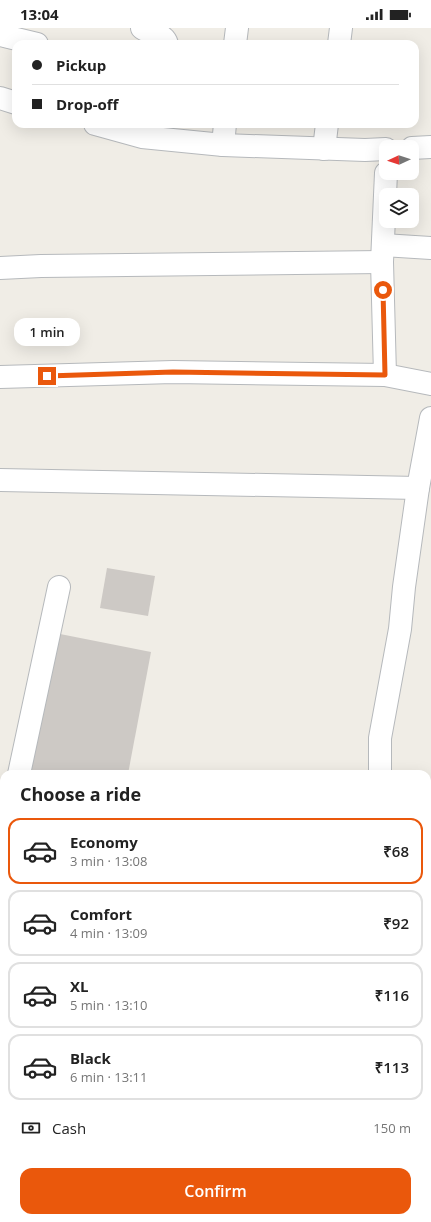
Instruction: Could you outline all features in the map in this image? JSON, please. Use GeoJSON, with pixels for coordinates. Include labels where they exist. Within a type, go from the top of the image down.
{"type":"FeatureCollection","features":[{"type":"Feature","properties":{"kind":"street"},"geometry":{"type":"LineString","coordinates":[[142,28],[162,36],[166,40]]}},
{"type":"Feature","properties":{"kind":"street"},"geometry":{"type":"LineString","coordinates":[[236,40],[237,28]]}},
{"type":"Feature","properties":{"kind":"street"},"geometry":{"type":"LineString","coordinates":[[340,40],[341,28]]}},
{"type":"Feature","properties":{"kind":"street"},"geometry":{"type":"LineString","coordinates":[[0,35],[21,40]]}},
{"type":"Feature","properties":{"kind":"street"},"geometry":{"type":"LineString","coordinates":[[0,98],[12,102]]}},
{"type":"Feature","properties":{"kind":"street"},"geometry":{"type":"LineString","coordinates":[[128,128],[224,134],[324,149],[379,149]]}},
{"type":"Feature","properties":{"kind":"street"},"geometry":{"type":"LineString","coordinates":[[324,149],[327,128]]}},
{"type":"Feature","properties":{"kind":"street"},"geometry":{"type":"LineString","coordinates":[[419,148],[431,147]]}},
{"type":"Feature","properties":{"kind":"street"},"geometry":{"type":"LineString","coordinates":[[385,375],[382,254],[386,180]]}},
{"type":"Feature","properties":{"kind":"street"},"geometry":{"type":"LineString","coordinates":[[0,268],[382,254],[431,248]]}},
{"type":"Feature","properties":{"kind":"street"},"geometry":{"type":"LineString","coordinates":[[0,377],[173,372],[385,375],[431,384]]}},
{"type":"Feature","properties":{"kind":"street"},"geometry":{"type":"LineString","coordinates":[[380,770],[380,738],[400,629],[404,587],[418,488],[427,462],[431,418]]}},
{"type":"Feature","properties":{"kind":"street"},"geometry":{"type":"LineString","coordinates":[[0,480],[418,488]]}},
{"type":"Feature","properties":{"kind":"street"},"geometry":{"type":"LineString","coordinates":[[20,770],[59,587]]}},
{"type":"Feature","properties":{"kind":"building"},"geometry":{"type":"Polygon","coordinates":[[[107,568],[155,576],[148,616],[100,608],[107,568]]]}},
{"type":"Feature","properties":{"kind":"building"},"geometry":{"type":"Polygon","coordinates":[[[55,633],[151,652],[129,770],[29,770],[55,633]]]}},
{"type":"Feature","properties":{"kind":"route"},"geometry":{"type":"LineString","coordinates":[[47,376],[173,372],[385,375],[383,290]]}}]}
